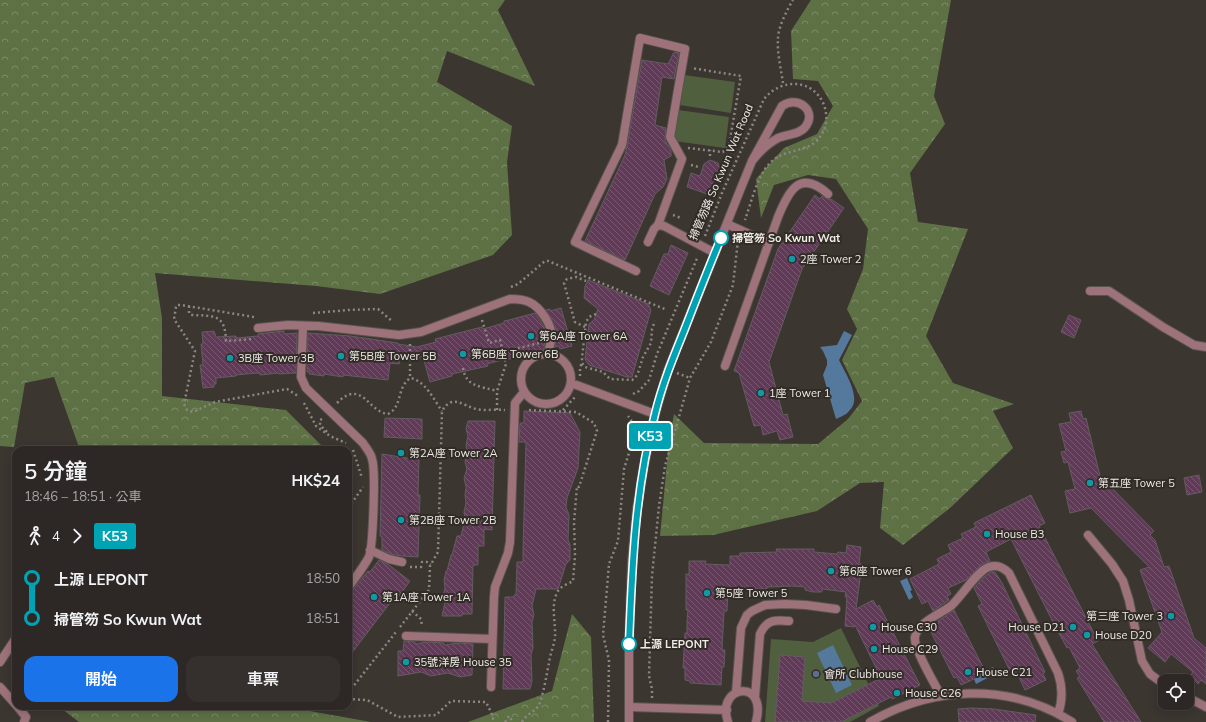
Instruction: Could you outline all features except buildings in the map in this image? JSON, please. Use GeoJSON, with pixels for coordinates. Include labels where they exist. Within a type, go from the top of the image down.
{"type":"FeatureCollection","features":[{"type":"Feature","properties":{"kind":"street"},"geometry":{"type":"LineString","coordinates":[[636,271],[575,242],[622,145],[640,38],[685,49],[670,137],[682,159],[658,225],[654,229],[648,242]]}},
{"type":"Feature","properties":{"kind":"street"},"geometry":{"type":"LineString","coordinates":[[629,722],[629,644],[634,542],[637,508],[655,414],[668,370],[752,161],[782,106],[790,101],[799,102],[803,105],[809,116],[809,121],[804,129],[796,133],[783,136],[772,142],[758,153],[752,161]]}},
{"type":"Feature","properties":{"kind":"street"},"geometry":{"type":"LineString","coordinates":[[725,366],[783,205],[795,187],[800,184],[813,183],[828,194]]}},
{"type":"Feature","properties":{"kind":"street"},"geometry":{"type":"LineString","coordinates":[[727,224],[769,243]]}},
{"type":"Feature","properties":{"kind":"street"},"geometry":{"type":"LineString","coordinates":[[658,225],[664,226],[715,252]]}},
{"type":"Feature","properties":{"kind":"street"},"geometry":{"type":"LineString","coordinates":[[1090,291],[1109,291],[1163,328],[1194,345],[1206,347]]}},
{"type":"Feature","properties":{"kind":"street"},"geometry":{"type":"LineString","coordinates":[[258,328],[288,325],[318,326],[399,335],[421,332],[510,299],[521,299],[529,302],[537,308],[546,318],[552,338],[548,354]]}},
{"type":"Feature","properties":{"kind":"street"},"geometry":{"type":"LineString","coordinates":[[303,326],[301,377],[306,388],[363,443],[373,459],[374,490],[369,556],[352,582]]}},
{"type":"Feature","properties":{"kind":"street"},"geometry":{"type":"LineString","coordinates":[[540,354],[548,354],[555,355],[567,364],[570,372],[571,383],[570,389],[562,399],[549,404],[542,404],[528,398],[521,384],[520,376],[525,365],[533,357],[540,354]]}},
{"type":"Feature","properties":{"kind":"street"},"geometry":{"type":"LineString","coordinates":[[571,383],[580,385],[655,414]]}},
{"type":"Feature","properties":{"kind":"street"},"geometry":{"type":"LineString","coordinates":[[491,687],[495,587],[508,553],[510,542],[515,403],[524,392]]}},
{"type":"Feature","properties":{"kind":"street"},"geometry":{"type":"LineString","coordinates":[[1088,535],[1112,564],[1123,581],[1129,600],[1142,662],[1150,674],[1158,680]]}},
{"type":"Feature","properties":{"kind":"street"},"geometry":{"type":"LineString","coordinates":[[370,550],[389,559],[402,562]]}},
{"type":"Feature","properties":{"kind":"street"},"geometry":{"type":"LineString","coordinates":[[941,696],[915,644],[916,632],[924,623],[952,605],[981,571],[990,566],[995,566],[1005,569],[1009,573],[1058,673],[1062,698],[1058,714]]}},
{"type":"Feature","properties":{"kind":"street"},"geometry":{"type":"LineString","coordinates":[[736,692],[741,628],[747,615],[758,607],[765,605],[806,605],[836,609]]}},
{"type":"Feature","properties":{"kind":"street"},"geometry":{"type":"LineString","coordinates":[[756,722],[758,708],[755,697],[760,634],[770,622],[775,620],[789,621]]}},
{"type":"Feature","properties":{"kind":"street"},"geometry":{"type":"LineString","coordinates":[[406,636],[492,639]]}},
{"type":"Feature","properties":{"kind":"street"},"geometry":{"type":"LineString","coordinates":[[0,662],[12,644]]}},
{"type":"Feature","properties":{"kind":"street"},"geometry":{"type":"LineString","coordinates":[[0,687],[12,701]]}},
{"type":"Feature","properties":{"kind":"street"},"geometry":{"type":"LineString","coordinates":[[728,722],[726,710],[728,700],[731,696],[736,692],[746,691],[755,697]]}},
{"type":"Feature","properties":{"kind":"street"},"geometry":{"type":"LineString","coordinates":[[870,722],[905,705],[927,698],[974,693],[998,695],[1021,700],[1044,707],[1072,722]]}},
{"type":"Feature","properties":{"kind":"street"},"geometry":{"type":"LineString","coordinates":[[1194,701],[1206,707]]}},
{"type":"Feature","properties":{"kind":"street"},"geometry":{"type":"LineString","coordinates":[[629,707],[726,710]]}},
{"type":"Feature","properties":{"kind":"street"},"geometry":{"type":"LineString","coordinates":[[20,710],[26,717],[24,722]]}},
{"type":"Feature","properties":{"kind":"path"},"geometry":{"type":"LineString","coordinates":[[783,83],[778,37],[785,14],[793,0]]}},
{"type":"Feature","properties":{"kind":"path"},"geometry":{"type":"LineString","coordinates":[[676,146],[723,152],[729,145],[741,76],[682,66]]}},
{"type":"Feature","properties":{"kind":"path","name":"掃管笏路 So Kwun Wat Road"},"geometry":{"type":"LineString","coordinates":[[622,401],[624,394],[631,394],[639,391],[649,380],[657,354],[702,246],[722,193],[764,99],[773,90],[784,85],[794,84],[806,86],[816,93],[823,104],[826,116],[824,128],[818,139],[810,147],[784,154],[768,164],[761,177],[739,239],[733,285],[711,342],[690,378],[665,466],[659,506],[652,576],[649,676],[652,689],[652,708]]}},
{"type":"Feature","properties":{"kind":"path"},"geometry":{"type":"LineString","coordinates":[[710,150],[710,156]]}},
{"type":"Feature","properties":{"kind":"path"},"geometry":{"type":"LineString","coordinates":[[509,288],[518,284],[545,261],[548,261],[667,310]]}},
{"type":"Feature","properties":{"kind":"path"},"geometry":{"type":"LineString","coordinates":[[585,326],[575,322],[564,283],[567,279],[574,277],[586,281]]}},
{"type":"Feature","properties":{"kind":"path"},"geometry":{"type":"LineString","coordinates":[[189,306],[189,313],[191,315],[214,316],[220,320],[224,324],[226,330],[226,341],[259,338],[258,328]]}},
{"type":"Feature","properties":{"kind":"path"},"geometry":{"type":"LineString","coordinates":[[480,310],[488,343],[500,340],[506,364],[497,391],[497,410]]}},
{"type":"Feature","properties":{"kind":"path"},"geometry":{"type":"LineString","coordinates":[[596,314],[589,317],[586,322],[582,363],[585,366],[603,372],[610,379],[632,380],[635,378],[638,373],[642,357],[651,343],[652,329],[655,321]]}},
{"type":"Feature","properties":{"kind":"path"},"geometry":{"type":"LineString","coordinates":[[503,352],[551,340]]}},
{"type":"Feature","properties":{"kind":"path"},"geometry":{"type":"LineString","coordinates":[[410,355],[410,378]]}},
{"type":"Feature","properties":{"kind":"path"},"geometry":{"type":"LineString","coordinates":[[463,368],[464,376],[468,381],[497,391]]}},
{"type":"Feature","properties":{"kind":"path"},"geometry":{"type":"LineString","coordinates":[[330,410],[344,396],[354,395],[366,398],[379,412],[388,414],[393,412],[402,387],[410,378],[416,379],[421,383],[442,411]]}},
{"type":"Feature","properties":{"kind":"path"},"geometry":{"type":"LineString","coordinates":[[522,722],[538,707],[547,678],[555,635],[554,609],[558,590],[573,581],[575,556],[574,522],[577,486],[579,486],[597,431],[591,420],[576,412],[563,411],[576,395],[580,385]]}},
{"type":"Feature","properties":{"kind":"path"},"geometry":{"type":"LineString","coordinates":[[352,688],[429,590],[430,566],[438,552],[442,411],[445,405],[450,402],[457,401],[480,409]]}},
{"type":"Feature","properties":{"kind":"path"},"geometry":{"type":"LineString","coordinates":[[608,722],[609,660],[603,635],[609,564],[618,541],[624,469],[634,437],[631,420],[618,410],[622,401]]}},
{"type":"Feature","properties":{"kind":"path"},"geometry":{"type":"LineString","coordinates":[[422,565],[422,562],[431,564]]}},
{"type":"Feature","properties":{"kind":"path"},"geometry":{"type":"LineString","coordinates":[[412,611],[421,619],[421,636]]}},
{"type":"Feature","properties":{"kind":"path"},"geometry":{"type":"LineString","coordinates":[[352,699],[366,700],[398,718],[436,715],[451,701],[486,702],[494,722]]}},
{"type":"Feature","properties":{"kind":"path"},"geometry":{"type":"LineString","coordinates":[[505,722],[509,716],[513,722]]}},
{"type":"Feature","properties":{"kind":"green space"},"geometry":{"type":"Polygon","coordinates":[[[0,0],[505,0],[498,10],[535,86],[447,51],[437,82],[512,126],[507,162],[512,235],[493,255],[380,294],[316,286],[155,273],[162,318],[162,396],[286,410],[322,446],[79,446],[54,377],[25,383],[14,446],[0,446],[0,0]]]}},
{"type":"Feature","properties":{"kind":"green space"},"geometry":{"type":"Polygon","coordinates":[[[811,0],[951,0],[934,96],[945,124],[910,173],[918,222],[968,229],[926,336],[953,383],[1014,404],[993,411],[1013,448],[950,508],[903,545],[880,528],[884,482],[860,483],[817,511],[713,535],[660,536],[669,442],[674,414],[704,443],[818,444],[848,419],[862,401],[842,360],[857,329],[847,309],[863,269],[868,229],[836,179],[808,175],[774,185],[761,218],[756,179],[784,148],[817,134],[833,106],[818,81],[793,79],[791,31],[811,0]]]}},
{"type":"Feature","properties":{"kind":"green space"},"geometry":{"type":"Polygon","coordinates":[[[684,75],[735,82],[731,113],[680,105],[684,75]]]}},
{"type":"Feature","properties":{"kind":"green space"},"geometry":{"type":"Polygon","coordinates":[[[678,110],[729,117],[725,148],[674,141],[678,110]]]}},
{"type":"Feature","properties":{"kind":"green space"},"geometry":{"type":"Polygon","coordinates":[[[572,614],[591,637],[594,722],[468,722],[552,691],[572,614]]]}},
{"type":"Feature","properties":{"kind":"green space","name":"會所 Clubhouse"},"geometry":{"type":"Polygon","coordinates":[[[841,628],[879,706],[850,722],[765,722],[771,639],[813,642],[841,628]]]}},
{"type":"Feature","properties":{"kind":"green space"},"geometry":{"type":"Polygon","coordinates":[[[63,710],[304,710],[371,722],[79,722],[63,710]]]}},
{"type":"Feature","properties":{"kind":"water"},"geometry":{"type":"Polygon","coordinates":[[[844,331],[852,335],[839,360],[852,386],[854,400],[853,406],[848,412],[836,419],[823,375],[827,365],[827,360],[820,347],[837,345],[844,331]]]}},
{"type":"Feature","properties":{"kind":"water"},"geometry":{"type":"Polygon","coordinates":[[[907,578],[913,597],[909,600],[900,581],[907,578]]]}},
{"type":"Feature","properties":{"kind":"water"},"geometry":{"type":"Polygon","coordinates":[[[833,645],[852,685],[836,693],[817,653],[833,645]]]}},
{"type":"Feature","properties":{"kind":"water"},"geometry":{"type":"Polygon","coordinates":[[[993,667],[997,673],[976,684],[974,679],[978,677],[977,675],[993,667]]]}},
{"type":"Feature","properties":{"kind":"bus line","name":"K53"},"geometry":{"type":"LineString","coordinates":[[629,644],[632,561],[637,508],[655,414],[668,370],[721,238]]}},
{"type":"Feature","properties":{"kind":"place","name":"掃管笏 So Kwun Wat"},"geometry":{"type":"Point","coordinates":[721,238]}},
{"type":"Feature","properties":{"kind":"place","name":"2座 Tower 2"},"geometry":{"type":"Point","coordinates":[792,259]}},
{"type":"Feature","properties":{"kind":"place","name":"第6A座 Tower 6A"},"geometry":{"type":"Point","coordinates":[531,336]}},
{"type":"Feature","properties":{"kind":"place","name":"第6B座 Tower 6B"},"geometry":{"type":"Point","coordinates":[463,354]}},
{"type":"Feature","properties":{"kind":"place","name":"第5B座 Tower 5B"},"geometry":{"type":"Point","coordinates":[341,356]}},
{"type":"Feature","properties":{"kind":"place","name":"3B座 Tower 3B"},"geometry":{"type":"Point","coordinates":[230,358]}},
{"type":"Feature","properties":{"kind":"place","name":"1座 Tower 1"},"geometry":{"type":"Point","coordinates":[761,393]}},
{"type":"Feature","properties":{"kind":"place","name":"第2A座 Tower 2A"},"geometry":{"type":"Point","coordinates":[401,453]}},
{"type":"Feature","properties":{"kind":"place","name":"第五座 Tower 5"},"geometry":{"type":"Point","coordinates":[1090,483]}},
{"type":"Feature","properties":{"kind":"place","name":"第2B座 Tower 2B"},"geometry":{"type":"Point","coordinates":[401,520]}},
{"type":"Feature","properties":{"kind":"place","name":"House B3"},"geometry":{"type":"Point","coordinates":[987,534]}},
{"type":"Feature","properties":{"kind":"place","name":"第6座 Tower 6"},"geometry":{"type":"Point","coordinates":[831,571]}},
{"type":"Feature","properties":{"kind":"place","name":"第5座 Tower 5"},"geometry":{"type":"Point","coordinates":[707,593]}},
{"type":"Feature","properties":{"kind":"place","name":"第1A座 Tower 1A"},"geometry":{"type":"Point","coordinates":[374,597]}},
{"type":"Feature","properties":{"kind":"place","name":"第三座 Tower 3"},"geometry":{"type":"Point","coordinates":[1171,616]}},
{"type":"Feature","properties":{"kind":"place","name":"House C30"},"geometry":{"type":"Point","coordinates":[873,627]}},
{"type":"Feature","properties":{"kind":"place","name":"House D21"},"geometry":{"type":"Point","coordinates":[1073,627]}},
{"type":"Feature","properties":{"kind":"place","name":"House D20"},"geometry":{"type":"Point","coordinates":[1087,635]}},
{"type":"Feature","properties":{"kind":"place","name":"上源 LEPONT"},"geometry":{"type":"Point","coordinates":[629,644]}},
{"type":"Feature","properties":{"kind":"place","name":"House C29"},"geometry":{"type":"Point","coordinates":[874,649]}},
{"type":"Feature","properties":{"kind":"place","name":"35號洋房 House 35"},"geometry":{"type":"Point","coordinates":[406,662]}},
{"type":"Feature","properties":{"kind":"place","name":"House C21"},"geometry":{"type":"Point","coordinates":[968,672]}},
{"type":"Feature","properties":{"kind":"place","name":"會所 Clubhouse"},"geometry":{"type":"Point","coordinates":[816,674]}},
{"type":"Feature","properties":{"kind":"place","name":"House C26"},"geometry":{"type":"Point","coordinates":[897,693]}}]}
